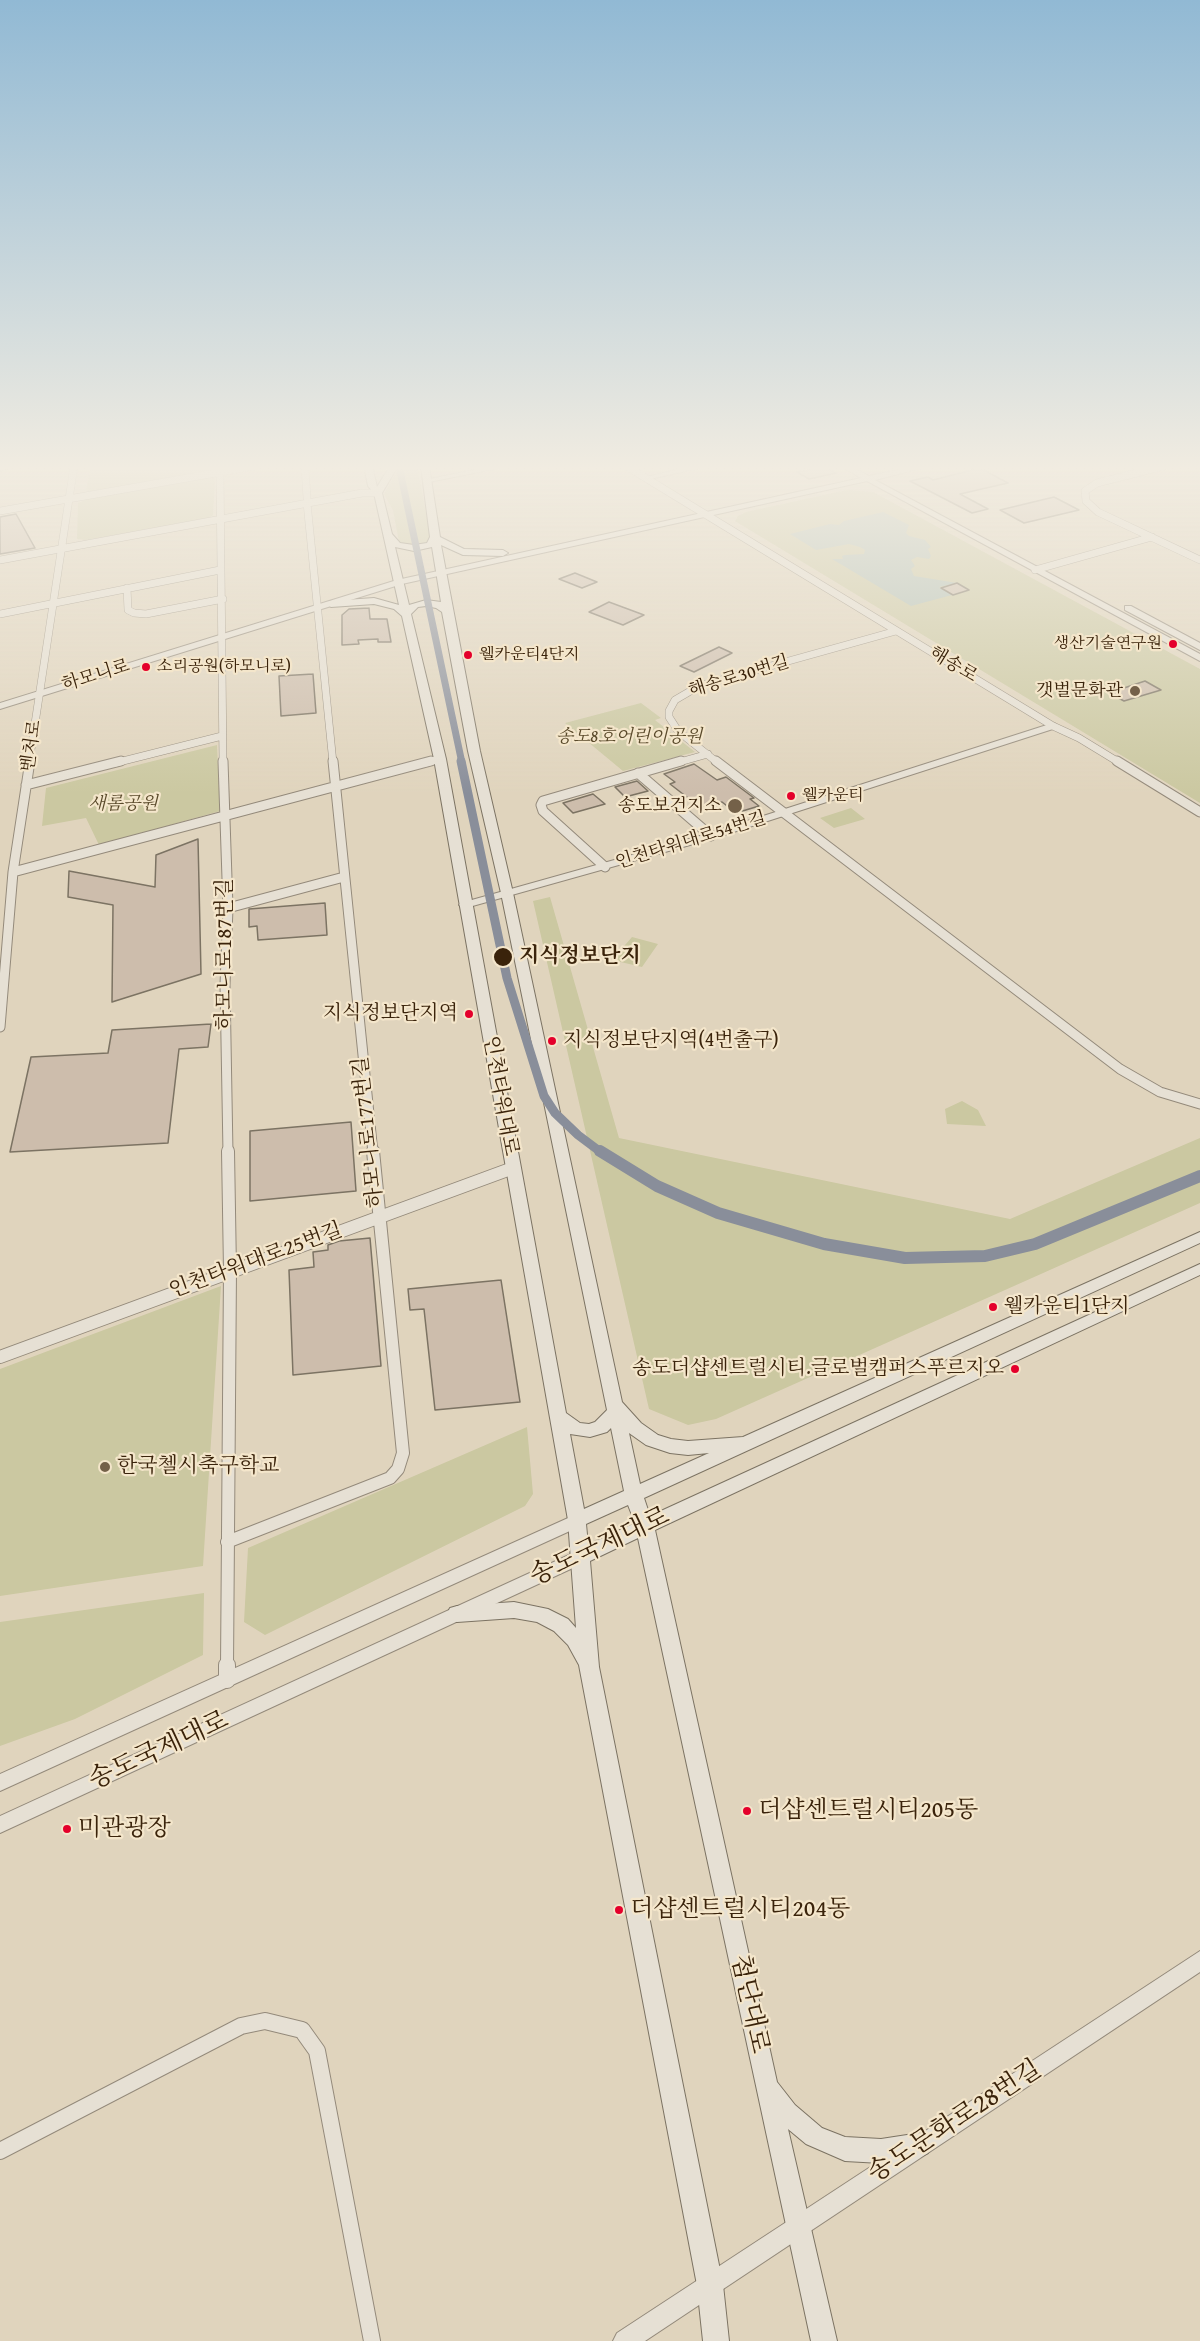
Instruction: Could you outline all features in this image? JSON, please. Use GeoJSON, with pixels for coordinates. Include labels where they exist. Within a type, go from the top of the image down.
{"type":"FeatureCollection","features":[{"type":"Feature","properties":{"kind":"main road","name":"인천타워대로"},"geometry":{"type":"LineString","coordinates":[[398,575],[440,759],[582,1556]]}},
{"type":"Feature","properties":{"kind":"main road"},"geometry":{"type":"LineString","coordinates":[[441,575],[474,751],[507,893],[560,1154],[634,1496],[645,1527]]}},
{"type":"Feature","properties":{"kind":"main road"},"geometry":{"type":"LineString","coordinates":[[331,604],[374,601],[397,607],[407,614],[412,606],[426,603],[440,605],[448,611]]}},
{"type":"Feature","properties":{"kind":"main road","name":"송도국제대로"},"geometry":{"type":"LineString","coordinates":[[577,1520],[1200,1237]]}},
{"type":"Feature","properties":{"kind":"main road","name":"송도국제대로"},"geometry":{"type":"LineString","coordinates":[[582,1556],[1200,1269]]}},
{"type":"Feature","properties":{"kind":"main road"},"geometry":{"type":"LineString","coordinates":[[558,1416],[576,1429],[590,1431],[601,1427],[615,1407]]}},
{"type":"Feature","properties":{"kind":"main road"},"geometry":{"type":"LineString","coordinates":[[615,1407],[635,1428],[652,1440],[669,1446],[688,1448],[753,1442]]}},
{"type":"Feature","properties":{"kind":"main road","name":"첨단대로"},"geometry":{"type":"LineString","coordinates":[[645,1527],[766,2087],[824,2341]]}},
{"type":"Feature","properties":{"kind":"main road"},"geometry":{"type":"LineString","coordinates":[[582,1556],[589,1667],[710,2285],[716,2341]]}},
{"type":"Feature","properties":{"kind":"main road"},"geometry":{"type":"LineString","coordinates":[[457,1614],[514,1610],[541,1615],[561,1625],[575,1639],[589,1667]]}},
{"type":"Feature","properties":{"kind":"main road"},"geometry":{"type":"LineString","coordinates":[[766,2087],[787,2113],[814,2136],[844,2149],[881,2151],[921,2145]]}},
{"type":"Feature","properties":{"kind":"street","name":"벤처로"},"geometry":{"type":"LineString","coordinates":[[0,1027],[14,872],[57,575]]}},
{"type":"Feature","properties":{"kind":"street"},"geometry":{"type":"LineString","coordinates":[[0,614],[193,575]]}},
{"type":"Feature","properties":{"kind":"street","name":"하모니로187번길"},"geometry":{"type":"LineString","coordinates":[[221,575],[223,599],[222,736],[228,908],[225,985],[230,1270],[227,1680]]}},
{"type":"Feature","properties":{"kind":"street","name":"하모니로177번길"},"geometry":{"type":"LineString","coordinates":[[227,1542],[390,1478],[398,1469],[403,1453],[377,1216],[314,575]]}},
{"type":"Feature","properties":{"kind":"street","name":"하모니로"},"geometry":{"type":"LineString","coordinates":[[0,705],[40,689],[416,575]]}},
{"type":"Feature","properties":{"kind":"street","name":"해송로"},"geometry":{"type":"LineString","coordinates":[[805,575],[1053,726],[1079,738],[1200,812]]}},
{"type":"Feature","properties":{"kind":"street"},"geometry":{"type":"LineString","coordinates":[[1045,575],[1200,658]]}},
{"type":"Feature","properties":{"kind":"street"},"geometry":{"type":"LineString","coordinates":[[1064,575],[1200,647]]}},
{"type":"Feature","properties":{"kind":"street","name":"하모니로"},"geometry":{"type":"LineString","coordinates":[[317,604],[331,604],[399,579]]}},
{"type":"Feature","properties":{"kind":"street"},"geometry":{"type":"LineString","coordinates":[[127,588],[128,610],[134,613],[146,614],[223,599]]}},
{"type":"Feature","properties":{"kind":"street","name":"해송로30번길"},"geometry":{"type":"LineString","coordinates":[[782,813],[678,731],[669,717],[671,705],[682,694],[699,686],[896,631]]}},
{"type":"Feature","properties":{"kind":"street","name":"하모니로"},"geometry":{"type":"LineString","coordinates":[[0,697],[40,689]]}},
{"type":"Feature","properties":{"kind":"street","name":"인천타워대로54번길"},"geometry":{"type":"LineString","coordinates":[[465,905],[711,836],[1053,726]]}},
{"type":"Feature","properties":{"kind":"street"},"geometry":{"type":"LineString","coordinates":[[26,785],[222,736]]}},
{"type":"Feature","properties":{"kind":"street"},"geometry":{"type":"LineString","coordinates":[[605,867],[543,811],[541,805],[548,798],[708,754]]}},
{"type":"Feature","properties":{"kind":"street"},"geometry":{"type":"LineString","coordinates":[[14,872],[224,814],[440,759]]}},
{"type":"Feature","properties":{"kind":"street"},"geometry":{"type":"LineString","coordinates":[[638,773],[711,836]]}},
{"type":"Feature","properties":{"kind":"street"},"geometry":{"type":"LineString","coordinates":[[782,813],[1120,1069],[1160,1092],[1200,1104]]}},
{"type":"Feature","properties":{"kind":"street"},"geometry":{"type":"LineString","coordinates":[[228,908],[344,877]]}},
{"type":"Feature","properties":{"kind":"street","name":"인천타워대로25번길"},"geometry":{"type":"LineString","coordinates":[[0,1357],[230,1270],[513,1168]]}},
{"type":"Feature","properties":{"kind":"street","name":"송도국제대로"},"geometry":{"type":"LineString","coordinates":[[0,1783],[577,1520]]}},
{"type":"Feature","properties":{"kind":"street","name":"송도국제대로"},"geometry":{"type":"LineString","coordinates":[[0,1825],[582,1556]]}},
{"type":"Feature","properties":{"kind":"street","name":"송도문화로28번길"},"geometry":{"type":"LineString","coordinates":[[625,2341],[1200,1961]]}},
{"type":"Feature","properties":{"kind":"street"},"geometry":{"type":"LineString","coordinates":[[0,2151],[241,2026],[265,2021],[302,2030],[317,2051],[372,2341]]}},
{"type":"Feature","properties":{"kind":"green space"},"geometry":{"type":"Polygon","coordinates":[[[824,575],[1027,575],[1200,669],[1200,803],[824,575]]]}},
{"type":"Feature","properties":{"kind":"green space","name":"송도8호어린이공원"},"geometry":{"type":"Polygon","coordinates":[[[641,703],[661,718],[655,720],[695,752],[623,771],[565,723],[641,703]]]}},
{"type":"Feature","properties":{"kind":"green space","name":"새롬공원"},"geometry":{"type":"Polygon","coordinates":[[[217,745],[220,811],[99,845],[86,818],[42,826],[46,788],[217,745]]]}},
{"type":"Feature","properties":{"kind":"green space"},"geometry":{"type":"Polygon","coordinates":[[[851,808],[865,819],[834,828],[820,818],[851,808]]]}},
{"type":"Feature","properties":{"kind":"green space"},"geometry":{"type":"Polygon","coordinates":[[[550,897],[619,1138],[1010,1219],[1200,1138],[1200,1203],[716,1419],[688,1425],[649,1409],[533,901],[550,897]]]}},
{"type":"Feature","properties":{"kind":"green space"},"geometry":{"type":"Polygon","coordinates":[[[632,937],[658,944],[642,967],[612,960],[632,937]]]}},
{"type":"Feature","properties":{"kind":"green space"},"geometry":{"type":"Polygon","coordinates":[[[962,1101],[978,1110],[986,1126],[947,1124],[945,1109],[962,1101]]]}},
{"type":"Feature","properties":{"kind":"green space","name":"한국첼시축구학교"},"geometry":{"type":"Polygon","coordinates":[[[221,1286],[203,1566],[0,1596],[0,1369],[221,1286]]]}},
{"type":"Feature","properties":{"kind":"green space"},"geometry":{"type":"Polygon","coordinates":[[[527,1427],[533,1494],[525,1506],[265,1635],[244,1622],[248,1548],[527,1427]]]}},
{"type":"Feature","properties":{"kind":"green space"},"geometry":{"type":"Polygon","coordinates":[[[204,1593],[203,1655],[75,1719],[0,1746],[0,1622],[204,1593]]]}},
{"type":"Feature","properties":{"kind":"shaded area"},"geometry":{"type":"Polygon","coordinates":[[[859,575],[914,575],[957,583],[939,587],[952,595],[911,606],[859,575]]]}},
{"type":"Feature","properties":{"kind":"building"},"geometry":{"type":"Polygon","coordinates":[[[569,575],[580,575],[597,582],[582,588],[559,579],[569,575]]]}},
{"type":"Feature","properties":{"kind":"building"},"geometry":{"type":"Polygon","coordinates":[[[957,583],[969,590],[953,595],[941,588],[957,583]]]}},
{"type":"Feature","properties":{"kind":"building"},"geometry":{"type":"Polygon","coordinates":[[[609,602],[644,615],[623,625],[589,612],[609,602]]]}},
{"type":"Feature","properties":{"kind":"building"},"geometry":{"type":"Polygon","coordinates":[[[369,608],[370,619],[387,619],[391,642],[378,642],[378,639],[358,640],[359,644],[342,645],[342,615],[349,609],[369,608]]]}},
{"type":"Feature","properties":{"kind":"building"},"geometry":{"type":"Polygon","coordinates":[[[719,647],[732,653],[694,672],[680,666],[719,647]]]}},
{"type":"Feature","properties":{"kind":"building"},"geometry":{"type":"Polygon","coordinates":[[[313,674],[316,713],[281,716],[279,676],[313,674]]]}},
{"type":"Feature","properties":{"kind":"building","name":"갯벌문화관"},"geometry":{"type":"Polygon","coordinates":[[[1145,681],[1161,690],[1124,701],[1109,693],[1145,681]]]}},
{"type":"Feature","properties":{"kind":"building"},"geometry":{"type":"Polygon","coordinates":[[[694,764],[717,780],[726,777],[754,798],[750,799],[759,806],[736,813],[722,802],[701,808],[670,784],[675,782],[664,774],[694,764]]]}},
{"type":"Feature","properties":{"kind":"building"},"geometry":{"type":"Polygon","coordinates":[[[637,781],[648,791],[625,797],[615,787],[637,781]]]}},
{"type":"Feature","properties":{"kind":"building"},"geometry":{"type":"Polygon","coordinates":[[[593,794],[605,804],[573,813],[563,803],[593,794]]]}},
{"type":"Feature","properties":{"kind":"building"},"geometry":{"type":"Polygon","coordinates":[[[198,839],[201,974],[112,1002],[113,905],[68,897],[69,871],[155,887],[156,855],[198,839]]]}},
{"type":"Feature","properties":{"kind":"building"},"geometry":{"type":"Polygon","coordinates":[[[325,903],[327,935],[258,940],[257,926],[249,927],[249,909],[325,903]]]}},
{"type":"Feature","properties":{"kind":"building"},"geometry":{"type":"Polygon","coordinates":[[[211,1024],[208,1047],[179,1049],[168,1143],[10,1152],[31,1057],[108,1053],[112,1030],[211,1024]]]}},
{"type":"Feature","properties":{"kind":"building"},"geometry":{"type":"Polygon","coordinates":[[[351,1122],[356,1191],[250,1201],[250,1131],[351,1122]]]}},
{"type":"Feature","properties":{"kind":"building"},"geometry":{"type":"Polygon","coordinates":[[[370,1238],[381,1366],[293,1375],[289,1270],[314,1267],[313,1252],[328,1250],[328,1245],[339,1241],[370,1238]]]}},
{"type":"Feature","properties":{"kind":"building"},"geometry":{"type":"Polygon","coordinates":[[[501,1280],[520,1402],[435,1410],[424,1309],[410,1310],[408,1289],[501,1280]]]}},
{"type":"Feature","properties":{"kind":"transit line"},"geometry":{"type":"LineString","coordinates":[[422,575],[507,978],[544,1096],[555,1113],[578,1135],[614,1162],[657,1186],[718,1213],[824,1244],[905,1258],[985,1256],[1035,1244],[1200,1176]]}},
{"type":"Feature","properties":{"kind":"place","name":"생산기술연구원"},"geometry":{"type":"Point","coordinates":[1173,644]}},
{"type":"Feature","properties":{"kind":"place","name":"웰카운티4단지"},"geometry":{"type":"Point","coordinates":[468,655]}},
{"type":"Feature","properties":{"kind":"place","name":"소리공원(하모니로)"},"geometry":{"type":"Point","coordinates":[146,667]}},
{"type":"Feature","properties":{"kind":"place","name":"갯벌문화관"},"geometry":{"type":"Point","coordinates":[1135,691]}},
{"type":"Feature","properties":{"kind":"place","name":"웰카운티"},"geometry":{"type":"Point","coordinates":[791,796]}},
{"type":"Feature","properties":{"kind":"place","name":"송도보건지소"},"geometry":{"type":"Point","coordinates":[735,806]}},
{"type":"Feature","properties":{"kind":"place","name":"지식정보단지"},"geometry":{"type":"Point","coordinates":[503,957]}},
{"type":"Feature","properties":{"kind":"place","name":"지식정보단지역"},"geometry":{"type":"Point","coordinates":[469,1014]}},
{"type":"Feature","properties":{"kind":"place","name":"지식정보단지역(4번출구)"},"geometry":{"type":"Point","coordinates":[552,1041]}},
{"type":"Feature","properties":{"kind":"place","name":"웰카운티1단지"},"geometry":{"type":"Point","coordinates":[993,1307]}},
{"type":"Feature","properties":{"kind":"place","name":"송도더샵센트럴시티.글로벌캠퍼스푸르지오"},"geometry":{"type":"Point","coordinates":[1015,1369]}},
{"type":"Feature","properties":{"kind":"place","name":"한국첼시축구학교"},"geometry":{"type":"Point","coordinates":[105,1467]}},
{"type":"Feature","properties":{"kind":"place","name":"더샵센트럴시티205동"},"geometry":{"type":"Point","coordinates":[747,1811]}},
{"type":"Feature","properties":{"kind":"place","name":"미관광장"},"geometry":{"type":"Point","coordinates":[67,1829]}},
{"type":"Feature","properties":{"kind":"place","name":"더샵센트럴시티204동"},"geometry":{"type":"Point","coordinates":[619,1910]}}]}
